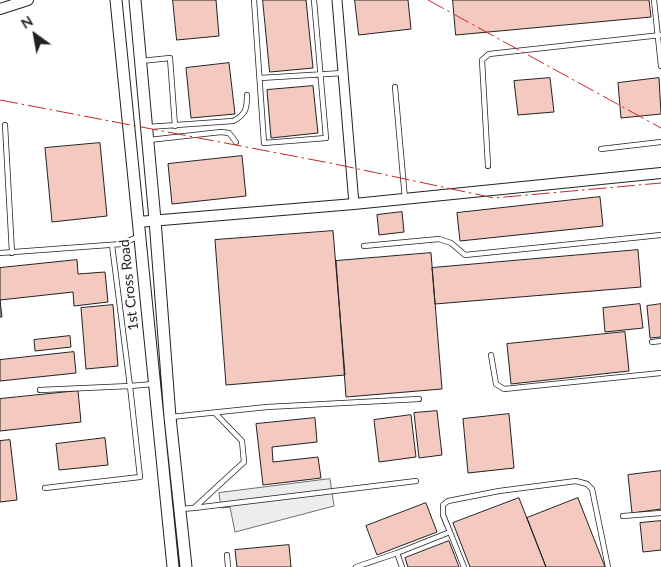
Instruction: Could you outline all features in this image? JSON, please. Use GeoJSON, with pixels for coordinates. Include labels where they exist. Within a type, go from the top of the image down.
{"type":"FeatureCollection","features":[{"type":"Feature","properties":{"kind":"main road","name":"1st Cross Road"},"geometry":{"type":"LineString","coordinates":[[116,0],[173,567]]}},
{"type":"Feature","properties":{"kind":"main road"},"geometry":{"type":"LineString","coordinates":[[135,0],[139,61],[156,220],[170,417],[186,567]]}},
{"type":"Feature","properties":{"kind":"street"},"geometry":{"type":"LineString","coordinates":[[0,9],[28,0]]}},
{"type":"Feature","properties":{"kind":"street"},"geometry":{"type":"LineString","coordinates":[[337,0],[354,204]]}},
{"type":"Feature","properties":{"kind":"street"},"geometry":{"type":"LineString","coordinates":[[138,222],[354,204],[661,173]]}},
{"type":"Feature","properties":{"kind":"lane"},"geometry":{"type":"LineString","coordinates":[[254,0],[264,143],[326,138],[314,0]]}},
{"type":"Feature","properties":{"kind":"lane"},"geometry":{"type":"LineString","coordinates":[[654,0],[661,66]]}},
{"type":"Feature","properties":{"kind":"lane"},"geometry":{"type":"LineString","coordinates":[[488,166],[482,60],[489,54],[659,36]]}},
{"type":"Feature","properties":{"kind":"lane"},"geometry":{"type":"LineString","coordinates":[[139,61],[170,58],[175,126]]}},
{"type":"Feature","properties":{"kind":"lane"},"geometry":{"type":"LineString","coordinates":[[260,78],[343,72]]}},
{"type":"Feature","properties":{"kind":"lane"},"geometry":{"type":"LineString","coordinates":[[395,87],[405,199]]}},
{"type":"Feature","properties":{"kind":"lane"},"geometry":{"type":"LineString","coordinates":[[147,127],[233,121],[244,115],[247,108],[247,94]]}},
{"type":"Feature","properties":{"kind":"lane"},"geometry":{"type":"LineString","coordinates":[[5,125],[12,252]]}},
{"type":"Feature","properties":{"kind":"lane"},"geometry":{"type":"LineString","coordinates":[[148,140],[221,132],[229,133],[236,142]]}},
{"type":"Feature","properties":{"kind":"lane"},"geometry":{"type":"LineString","coordinates":[[601,148],[661,142]]}},
{"type":"Feature","properties":{"kind":"lane"},"geometry":{"type":"LineString","coordinates":[[364,246],[439,239],[451,243],[460,253],[465,255],[661,234]]}},
{"type":"Feature","properties":{"kind":"lane"},"geometry":{"type":"LineString","coordinates":[[0,254],[122,244],[140,236]]}},
{"type":"Feature","properties":{"kind":"lane"},"geometry":{"type":"LineString","coordinates":[[45,488],[140,476],[112,244]]}},
{"type":"Feature","properties":{"kind":"lane"},"geometry":{"type":"LineString","coordinates":[[652,342],[661,341]]}},
{"type":"Feature","properties":{"kind":"lane"},"geometry":{"type":"LineString","coordinates":[[490,355],[496,384],[504,389],[661,373]]}},
{"type":"Feature","properties":{"kind":"lane"},"geometry":{"type":"LineString","coordinates":[[40,390],[154,384]]}},
{"type":"Feature","properties":{"kind":"lane"},"geometry":{"type":"LineString","coordinates":[[158,418],[267,407],[419,399]]}},
{"type":"Feature","properties":{"kind":"lane"},"geometry":{"type":"LineString","coordinates":[[194,508],[244,462],[242,441],[215,413]]}},
{"type":"Feature","properties":{"kind":"lane"},"geometry":{"type":"LineString","coordinates":[[179,510],[416,481]]}},
{"type":"Feature","properties":{"kind":"lane"},"geometry":{"type":"LineString","coordinates":[[464,567],[442,510],[443,505],[448,501],[499,491],[581,482],[592,489],[608,567]]}},
{"type":"Feature","properties":{"kind":"lane"},"geometry":{"type":"LineString","coordinates":[[623,516],[661,513]]}},
{"type":"Feature","properties":{"kind":"lane"},"geometry":{"type":"LineString","coordinates":[[356,567],[450,532]]}},
{"type":"Feature","properties":{"kind":"lane"},"geometry":{"type":"LineString","coordinates":[[397,553],[402,567]]}},
{"type":"Feature","properties":{"kind":"lane"},"geometry":{"type":"LineString","coordinates":[[227,555],[228,567]]}},
{"type":"Feature","properties":{"kind":"shaded area"},"geometry":{"type":"Polygon","coordinates":[[[330,479],[334,506],[235,532],[230,507],[221,508],[219,493],[330,479]]]}},
{"type":"Feature","properties":{"kind":"building"},"geometry":{"type":"Polygon","coordinates":[[[173,0],[216,0],[219,36],[177,40],[173,0]]]}},
{"type":"Feature","properties":{"kind":"building"},"geometry":{"type":"Polygon","coordinates":[[[263,0],[306,0],[313,68],[270,72],[263,0]]]}},
{"type":"Feature","properties":{"kind":"building"},"geometry":{"type":"Polygon","coordinates":[[[355,0],[408,0],[411,29],[359,35],[355,0]]]}},
{"type":"Feature","properties":{"kind":"building"},"geometry":{"type":"Polygon","coordinates":[[[453,0],[649,0],[651,17],[456,35],[453,0]]]}},
{"type":"Feature","properties":{"kind":"building"},"geometry":{"type":"Polygon","coordinates":[[[229,63],[235,114],[191,118],[186,68],[229,63]]]}},
{"type":"Feature","properties":{"kind":"building"},"geometry":{"type":"Polygon","coordinates":[[[550,78],[554,112],[518,115],[514,81],[550,78]]]}},
{"type":"Feature","properties":{"kind":"building"},"geometry":{"type":"Polygon","coordinates":[[[659,78],[661,114],[621,118],[618,83],[659,78]]]}},
{"type":"Feature","properties":{"kind":"building"},"geometry":{"type":"Polygon","coordinates":[[[313,86],[318,133],[271,138],[267,90],[313,86]]]}},
{"type":"Feature","properties":{"kind":"building"},"geometry":{"type":"Polygon","coordinates":[[[100,143],[107,216],[52,222],[45,148],[100,143]]]}},
{"type":"Feature","properties":{"kind":"building"},"geometry":{"type":"Polygon","coordinates":[[[242,156],[246,196],[172,204],[168,164],[242,156]]]}},
{"type":"Feature","properties":{"kind":"building"},"geometry":{"type":"Polygon","coordinates":[[[600,197],[603,226],[460,241],[457,213],[600,197]]]}},
{"type":"Feature","properties":{"kind":"building"},"geometry":{"type":"Polygon","coordinates":[[[402,212],[404,232],[379,235],[377,215],[402,212]]]}},
{"type":"Feature","properties":{"kind":"building"},"geometry":{"type":"Polygon","coordinates":[[[333,231],[345,375],[226,385],[215,240],[333,231]]]}},
{"type":"Feature","properties":{"kind":"building"},"geometry":{"type":"Polygon","coordinates":[[[638,250],[641,287],[435,304],[432,268],[638,250]]]}},
{"type":"Feature","properties":{"kind":"building"},"geometry":{"type":"Polygon","coordinates":[[[431,253],[442,389],[346,397],[336,261],[431,253]]]}},
{"type":"Feature","properties":{"kind":"building"},"geometry":{"type":"Polygon","coordinates":[[[77,260],[78,274],[105,272],[108,302],[74,306],[73,292],[0,300],[0,268],[77,260]]]}},
{"type":"Feature","properties":{"kind":"building"},"geometry":{"type":"Polygon","coordinates":[[[0,300],[2,317],[0,317],[0,300]]]}},
{"type":"Feature","properties":{"kind":"building"},"geometry":{"type":"Polygon","coordinates":[[[640,304],[643,328],[605,332],[603,308],[640,304]]]}},
{"type":"Feature","properties":{"kind":"building"},"geometry":{"type":"Polygon","coordinates":[[[661,304],[661,337],[650,338],[647,306],[661,304]]]}},
{"type":"Feature","properties":{"kind":"building"},"geometry":{"type":"Polygon","coordinates":[[[113,305],[118,366],[86,369],[81,308],[113,305]]]}},
{"type":"Feature","properties":{"kind":"building"},"geometry":{"type":"Polygon","coordinates":[[[625,332],[629,371],[511,384],[507,344],[625,332]]]}},
{"type":"Feature","properties":{"kind":"building"},"geometry":{"type":"Polygon","coordinates":[[[70,336],[71,347],[35,351],[34,340],[70,336]]]}},
{"type":"Feature","properties":{"kind":"building"},"geometry":{"type":"Polygon","coordinates":[[[74,352],[76,373],[0,381],[0,360],[74,352]]]}},
{"type":"Feature","properties":{"kind":"building"},"geometry":{"type":"Polygon","coordinates":[[[78,391],[81,422],[0,431],[0,399],[78,391]]]}},
{"type":"Feature","properties":{"kind":"building"},"geometry":{"type":"Polygon","coordinates":[[[437,411],[442,455],[419,458],[414,413],[437,411]]]}},
{"type":"Feature","properties":{"kind":"building"},"geometry":{"type":"Polygon","coordinates":[[[509,414],[514,468],[468,473],[463,419],[509,414]]]}},
{"type":"Feature","properties":{"kind":"building"},"geometry":{"type":"Polygon","coordinates":[[[411,415],[416,457],[379,462],[374,420],[411,415]]]}},
{"type":"Feature","properties":{"kind":"building"},"geometry":{"type":"Polygon","coordinates":[[[315,418],[317,442],[272,447],[273,462],[318,457],[321,478],[263,485],[256,424],[315,418]]]}},
{"type":"Feature","properties":{"kind":"building"},"geometry":{"type":"Polygon","coordinates":[[[105,438],[108,465],[59,470],[56,444],[105,438]]]}},
{"type":"Feature","properties":{"kind":"building"},"geometry":{"type":"Polygon","coordinates":[[[10,440],[17,500],[0,502],[0,441],[10,440]]]}},
{"type":"Feature","properties":{"kind":"building"},"geometry":{"type":"Polygon","coordinates":[[[661,471],[661,509],[632,513],[628,475],[661,471]]]}},
{"type":"Feature","properties":{"kind":"building"},"geometry":{"type":"Polygon","coordinates":[[[519,498],[546,567],[470,567],[453,523],[519,498]]]}},
{"type":"Feature","properties":{"kind":"building"},"geometry":{"type":"Polygon","coordinates":[[[578,498],[605,567],[546,567],[527,518],[578,498]]]}},
{"type":"Feature","properties":{"kind":"building"},"geometry":{"type":"Polygon","coordinates":[[[426,503],[437,532],[377,555],[366,526],[426,503]]]}},
{"type":"Feature","properties":{"kind":"building"},"geometry":{"type":"Polygon","coordinates":[[[661,521],[661,550],[643,552],[640,523],[661,521]]]}},
{"type":"Feature","properties":{"kind":"building"},"geometry":{"type":"Polygon","coordinates":[[[449,541],[459,567],[408,567],[405,558],[449,541]]]}},
{"type":"Feature","properties":{"kind":"building"},"geometry":{"type":"Polygon","coordinates":[[[289,545],[291,567],[237,567],[235,550],[289,545]]]}},
{"type":"Feature","properties":{"kind":"power"},"geometry":{"type":"LineString","coordinates":[[428,0],[661,128]]}},
{"type":"Feature","properties":{"kind":"power"},"geometry":{"type":"LineString","coordinates":[[0,100],[335,164],[494,198],[661,183]]}}]}
